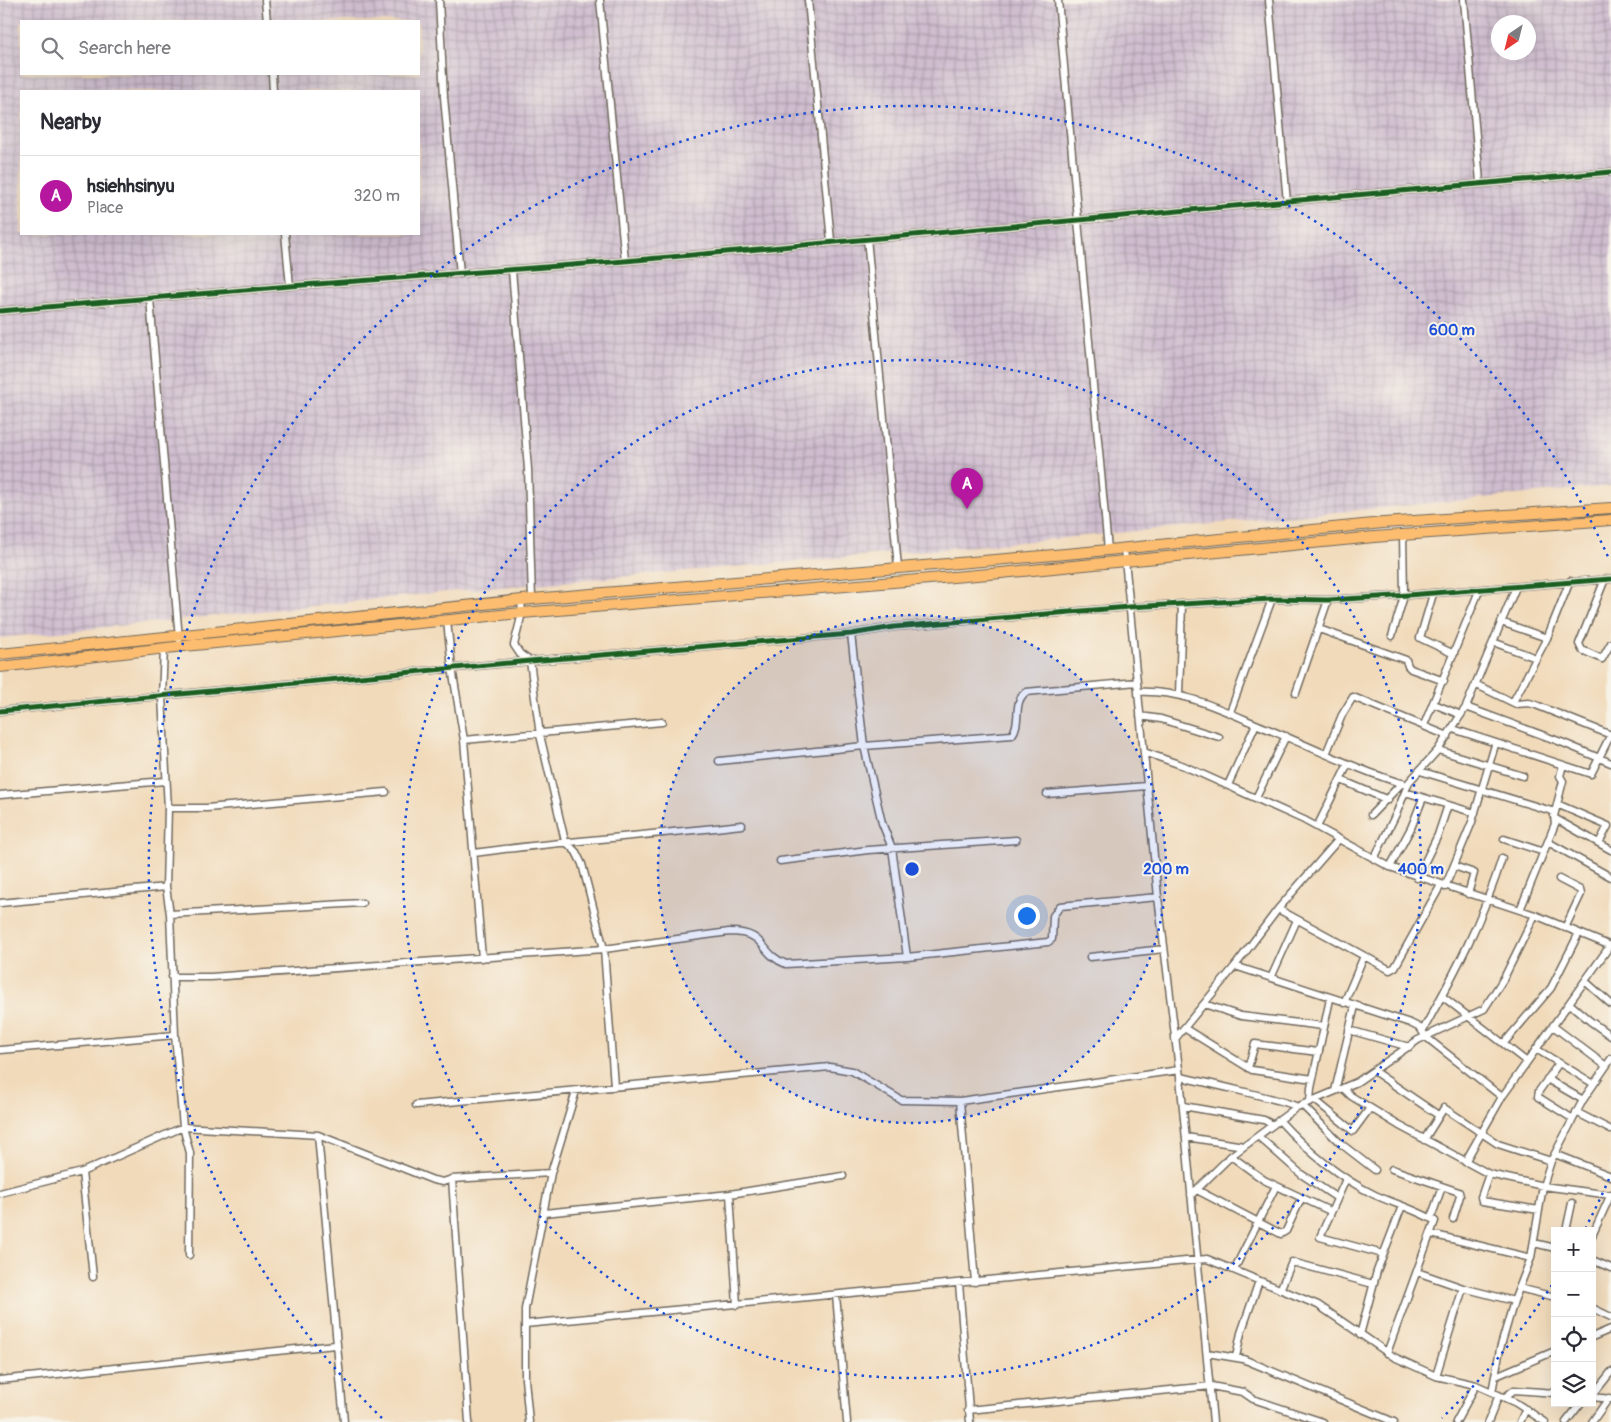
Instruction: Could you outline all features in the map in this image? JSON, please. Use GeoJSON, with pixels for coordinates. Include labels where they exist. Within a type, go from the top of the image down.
{"type":"FeatureCollection","features":[{"type":"Feature","properties":{"kind":"main road"},"geometry":{"type":"LineString","coordinates":[[0,654],[532,599],[718,585],[898,567],[1124,549],[1383,523],[1611,508]]}},
{"type":"Feature","properties":{"kind":"main road"},"geometry":{"type":"LineString","coordinates":[[0,666],[180,646],[522,613],[1125,561],[1404,534],[1611,520]]}},
{"type":"Feature","properties":{"kind":"street"},"geometry":{"type":"LineString","coordinates":[[265,0],[267,20]]}},
{"type":"Feature","properties":{"kind":"street"},"geometry":{"type":"LineString","coordinates":[[439,0],[444,97],[460,274]]}},
{"type":"Feature","properties":{"kind":"street"},"geometry":{"type":"LineString","coordinates":[[600,0],[625,262]]}},
{"type":"Feature","properties":{"kind":"street"},"geometry":{"type":"LineString","coordinates":[[808,0],[831,241]]}},
{"type":"Feature","properties":{"kind":"street"},"geometry":{"type":"LineString","coordinates":[[1058,0],[1108,550]]}},
{"type":"Feature","properties":{"kind":"street"},"geometry":{"type":"LineString","coordinates":[[1269,0],[1287,202]]}},
{"type":"Feature","properties":{"kind":"street"},"geometry":{"type":"LineString","coordinates":[[1464,0],[1480,182]]}},
{"type":"Feature","properties":{"kind":"street"},"geometry":{"type":"LineString","coordinates":[[272,75],[274,90]]}},
{"type":"Feature","properties":{"kind":"street"},"geometry":{"type":"LineString","coordinates":[[0,312],[290,286],[625,262],[831,241],[1287,202],[1480,182],[1611,172]]}},
{"type":"Feature","properties":{"kind":"street"},"geometry":{"type":"LineString","coordinates":[[286,235],[290,286]]}},
{"type":"Feature","properties":{"kind":"street"},"geometry":{"type":"LineString","coordinates":[[867,238],[898,567]]}},
{"type":"Feature","properties":{"kind":"street"},"geometry":{"type":"LineString","coordinates":[[512,270],[528,470],[532,599]]}},
{"type":"Feature","properties":{"kind":"street"},"geometry":{"type":"LineString","coordinates":[[150,299],[180,646]]}},
{"type":"Feature","properties":{"kind":"street"},"geometry":{"type":"LineString","coordinates":[[1392,636],[1404,596],[1404,534]]}},
{"type":"Feature","properties":{"kind":"street"},"geometry":{"type":"LineString","coordinates":[[1124,549],[1158,897],[1180,1074],[1214,1422]]}},
{"type":"Feature","properties":{"kind":"street"},"geometry":{"type":"LineString","coordinates":[[0,711],[452,668],[851,634],[894,627],[1129,607],[1272,599],[1328,600],[1404,596],[1608,579],[1578,644],[1582,650],[1602,659],[1611,643]]}},
{"type":"Feature","properties":{"kind":"street"},"geometry":{"type":"LineString","coordinates":[[1513,702],[1547,638],[1570,581]]}},
{"type":"Feature","properties":{"kind":"street"},"geometry":{"type":"LineString","coordinates":[[1371,814],[1405,787],[1438,750],[1453,729],[1466,707],[1516,587]]}},
{"type":"Feature","properties":{"kind":"street"},"geometry":{"type":"LineString","coordinates":[[1424,725],[1444,681],[1479,591]]}},
{"type":"Feature","properties":{"kind":"street"},"geometry":{"type":"LineString","coordinates":[[1433,594],[1420,638],[1454,654]]}},
{"type":"Feature","properties":{"kind":"street"},"geometry":{"type":"LineString","coordinates":[[1230,712],[1272,599]]}},
{"type":"Feature","properties":{"kind":"street"},"geometry":{"type":"LineString","coordinates":[[521,600],[522,613],[514,645],[520,654],[530,661],[540,735],[565,841],[576,852],[582,864],[604,949],[614,1086]]}},
{"type":"Feature","properties":{"kind":"street"},"geometry":{"type":"LineString","coordinates":[[1296,693],[1328,600]]}},
{"type":"Feature","properties":{"kind":"street"},"geometry":{"type":"LineString","coordinates":[[1179,694],[1182,605]]}},
{"type":"Feature","properties":{"kind":"street"},"geometry":{"type":"LineString","coordinates":[[447,621],[452,668],[464,740],[482,958]]}},
{"type":"Feature","properties":{"kind":"street"},"geometry":{"type":"LineString","coordinates":[[1501,622],[1547,638]]}},
{"type":"Feature","properties":{"kind":"street"},"geometry":{"type":"LineString","coordinates":[[1319,629],[1406,660],[1408,666],[1412,669],[1444,681]]}},
{"type":"Feature","properties":{"kind":"street"},"geometry":{"type":"LineString","coordinates":[[851,634],[864,746],[882,823],[892,848],[906,957]]}},
{"type":"Feature","properties":{"kind":"street"},"geometry":{"type":"LineString","coordinates":[[1493,642],[1536,658]]}},
{"type":"Feature","properties":{"kind":"street"},"geometry":{"type":"LineString","coordinates":[[164,648],[162,697],[165,781],[168,808],[166,887],[170,914],[172,977],[183,1127],[190,1153],[189,1255]]}},
{"type":"Feature","properties":{"kind":"street"},"geometry":{"type":"LineString","coordinates":[[719,761],[864,746],[1012,735],[1016,727],[1019,700],[1026,692],[1137,682]]}},
{"type":"Feature","properties":{"kind":"street"},"geometry":{"type":"LineString","coordinates":[[1453,729],[1495,745],[1591,774],[1601,758],[1611,734],[1529,703],[1521,705],[1475,684]]}},
{"type":"Feature","properties":{"kind":"street"},"geometry":{"type":"LineString","coordinates":[[1138,692],[1157,691],[1179,694],[1230,712],[1405,787],[1422,798],[1475,813]]}},
{"type":"Feature","properties":{"kind":"street"},"geometry":{"type":"LineString","coordinates":[[1326,754],[1342,716],[1353,697],[1448,736]]}},
{"type":"Feature","properties":{"kind":"street"},"geometry":{"type":"LineString","coordinates":[[1434,704],[1461,715]]}},
{"type":"Feature","properties":{"kind":"street"},"geometry":{"type":"LineString","coordinates":[[1466,707],[1611,763]]}},
{"type":"Feature","properties":{"kind":"street"},"geometry":{"type":"LineString","coordinates":[[1140,716],[1161,718],[1219,737]]}},
{"type":"Feature","properties":{"kind":"street"},"geometry":{"type":"LineString","coordinates":[[464,740],[540,735],[662,722]]}},
{"type":"Feature","properties":{"kind":"street"},"geometry":{"type":"LineString","coordinates":[[1228,785],[1256,724]]}},
{"type":"Feature","properties":{"kind":"street"},"geometry":{"type":"LineString","coordinates":[[1256,798],[1286,736]]}},
{"type":"Feature","properties":{"kind":"street"},"geometry":{"type":"LineString","coordinates":[[1278,909],[1390,970],[1395,967],[1454,866],[1475,813],[1495,745]]}},
{"type":"Feature","properties":{"kind":"street"},"geometry":{"type":"LineString","coordinates":[[1438,750],[1523,776]]}},
{"type":"Feature","properties":{"kind":"street"},"geometry":{"type":"LineString","coordinates":[[1144,752],[1184,766],[1256,798],[1317,827],[1390,867],[1416,878],[1535,915],[1580,933],[1603,944],[1610,950],[1502,1097],[1465,1162]]}},
{"type":"Feature","properties":{"kind":"street"},"geometry":{"type":"LineString","coordinates":[[1317,827],[1342,780],[1348,764]]}},
{"type":"Feature","properties":{"kind":"street"},"geometry":{"type":"LineString","coordinates":[[1520,910],[1548,842],[1563,781],[1560,776],[1563,765]]}},
{"type":"Feature","properties":{"kind":"street"},"geometry":{"type":"LineString","coordinates":[[1420,771],[1482,789],[1555,816],[1611,850]]}},
{"type":"Feature","properties":{"kind":"street"},"geometry":{"type":"LineString","coordinates":[[1342,780],[1388,800]]}},
{"type":"Feature","properties":{"kind":"street"},"geometry":{"type":"LineString","coordinates":[[0,795],[165,781]]}},
{"type":"Feature","properties":{"kind":"street"},"geometry":{"type":"LineString","coordinates":[[1047,794],[1147,786]]}},
{"type":"Feature","properties":{"kind":"street"},"geometry":{"type":"LineString","coordinates":[[1374,858],[1398,812],[1405,787]]}},
{"type":"Feature","properties":{"kind":"street"},"geometry":{"type":"LineString","coordinates":[[168,808],[206,808],[386,792]]}},
{"type":"Feature","properties":{"kind":"street"},"geometry":{"type":"LineString","coordinates":[[1390,867],[1416,819],[1422,798]]}},
{"type":"Feature","properties":{"kind":"street"},"geometry":{"type":"LineString","coordinates":[[1557,804],[1608,826],[1599,843]]}},
{"type":"Feature","properties":{"kind":"street"},"geometry":{"type":"LineString","coordinates":[[1416,878],[1438,835],[1448,805]]}},
{"type":"Feature","properties":{"kind":"street"},"geometry":{"type":"LineString","coordinates":[[474,853],[565,841],[742,825]]}},
{"type":"Feature","properties":{"kind":"street"},"geometry":{"type":"LineString","coordinates":[[1175,1039],[1235,966],[1278,909],[1339,839]]}},
{"type":"Feature","properties":{"kind":"street"},"geometry":{"type":"LineString","coordinates":[[1504,839],[1544,852]]}},
{"type":"Feature","properties":{"kind":"street"},"geometry":{"type":"LineString","coordinates":[[780,861],[892,848],[1016,840]]}},
{"type":"Feature","properties":{"kind":"street"},"geometry":{"type":"LineString","coordinates":[[1548,842],[1611,877]]}},
{"type":"Feature","properties":{"kind":"street"},"geometry":{"type":"LineString","coordinates":[[1422,1030],[1442,996],[1489,901],[1502,858]]}},
{"type":"Feature","properties":{"kind":"street"},"geometry":{"type":"LineString","coordinates":[[1454,866],[1474,873],[1468,894]]}},
{"type":"Feature","properties":{"kind":"street"},"geometry":{"type":"LineString","coordinates":[[1559,879],[1580,890],[1581,894],[1565,928]]}},
{"type":"Feature","properties":{"kind":"street"},"geometry":{"type":"LineString","coordinates":[[0,903],[166,887]]}},
{"type":"Feature","properties":{"kind":"street"},"geometry":{"type":"LineString","coordinates":[[172,977],[211,977],[392,962],[482,958],[604,949],[728,932],[743,932],[754,935],[772,956],[786,964],[906,957],[1048,942],[1052,939],[1053,916],[1060,906],[1158,897]]}},
{"type":"Feature","properties":{"kind":"street"},"geometry":{"type":"LineString","coordinates":[[170,914],[362,903]]}},
{"type":"Feature","properties":{"kind":"street"},"geometry":{"type":"LineString","coordinates":[[1191,1195],[1231,1156],[1300,1106],[1336,1092],[1375,1072],[1426,1037],[1484,1009],[1504,978],[1535,915]]}},
{"type":"Feature","properties":{"kind":"street"},"geometry":{"type":"LineString","coordinates":[[1271,978],[1297,920]]}},
{"type":"Feature","properties":{"kind":"street"},"geometry":{"type":"LineString","coordinates":[[1504,1043],[1551,988],[1580,933]]}},
{"type":"Feature","properties":{"kind":"street"},"geometry":{"type":"LineString","coordinates":[[1090,957],[1164,949]]}},
{"type":"Feature","properties":{"kind":"street"},"geometry":{"type":"LineString","coordinates":[[1344,1003],[1364,956]]}},
{"type":"Feature","properties":{"kind":"street"},"geometry":{"type":"LineString","coordinates":[[1235,966],[1410,1023],[1422,1030],[1426,1037],[1502,1097]]}},
{"type":"Feature","properties":{"kind":"street"},"geometry":{"type":"LineString","coordinates":[[1586,982],[1611,1004]]}},
{"type":"Feature","properties":{"kind":"street"},"geometry":{"type":"LineString","coordinates":[[1442,996],[1527,1062]]}},
{"type":"Feature","properties":{"kind":"street"},"geometry":{"type":"LineString","coordinates":[[1313,1101],[1313,1079],[1330,998]]}},
{"type":"Feature","properties":{"kind":"street"},"geometry":{"type":"LineString","coordinates":[[1204,1004],[1240,1016],[1323,1026]]}},
{"type":"Feature","properties":{"kind":"street"},"geometry":{"type":"LineString","coordinates":[[1570,1004],[1611,1036]]}},
{"type":"Feature","properties":{"kind":"street"},"geometry":{"type":"LineString","coordinates":[[1336,1092],[1354,1006]]}},
{"type":"Feature","properties":{"kind":"street"},"geometry":{"type":"LineString","coordinates":[[1492,1392],[1500,1349],[1514,1301],[1531,1258],[1543,1186],[1551,1161],[1583,1100],[1609,1063],[1554,1026]]}},
{"type":"Feature","properties":{"kind":"street"},"geometry":{"type":"LineString","coordinates":[[1184,1028],[1248,1068],[1313,1079]]}},
{"type":"Feature","properties":{"kind":"street"},"geometry":{"type":"LineString","coordinates":[[1349,1030],[1409,1047]]}},
{"type":"Feature","properties":{"kind":"street"},"geometry":{"type":"LineString","coordinates":[[0,1050],[176,1035]]}},
{"type":"Feature","properties":{"kind":"street"},"geometry":{"type":"LineString","coordinates":[[1248,1068],[1255,1044],[1318,1052]]}},
{"type":"Feature","properties":{"kind":"street"},"geometry":{"type":"LineString","coordinates":[[1536,1049],[1594,1084]]}},
{"type":"Feature","properties":{"kind":"street"},"geometry":{"type":"LineString","coordinates":[[1559,1063],[1539,1091],[1538,1097],[1574,1116],[1611,1130]]}},
{"type":"Feature","properties":{"kind":"street"},"geometry":{"type":"LineString","coordinates":[[416,1105],[830,1067],[852,1072],[901,1100],[960,1101],[1180,1074],[1242,1093],[1286,1101],[1300,1106],[1340,1143],[1375,1170]]}},
{"type":"Feature","properties":{"kind":"street"},"geometry":{"type":"LineString","coordinates":[[1375,1072],[1438,1115]]}},
{"type":"Feature","properties":{"kind":"street"},"geometry":{"type":"LineString","coordinates":[[1547,1079],[1583,1100]]}},
{"type":"Feature","properties":{"kind":"street"},"geometry":{"type":"LineString","coordinates":[[1344,1088],[1351,1096],[1370,1108],[1424,1140],[1489,1174],[1543,1186],[1611,1195],[1609,1206],[1596,1229]]}},
{"type":"Feature","properties":{"kind":"street"},"geometry":{"type":"LineString","coordinates":[[529,1422],[525,1379],[525,1309],[551,1173],[576,1091]]}},
{"type":"Feature","properties":{"kind":"street"},"geometry":{"type":"LineString","coordinates":[[960,1101],[975,1282]]}},
{"type":"Feature","properties":{"kind":"street"},"geometry":{"type":"LineString","coordinates":[[1313,1101],[1354,1131],[1370,1108]]}},
{"type":"Feature","properties":{"kind":"street"},"geometry":{"type":"LineString","coordinates":[[1183,1106],[1264,1120],[1273,1125]]}},
{"type":"Feature","properties":{"kind":"street"},"geometry":{"type":"LineString","coordinates":[[1424,1140],[1444,1108],[1498,1144],[1551,1161]]}},
{"type":"Feature","properties":{"kind":"street"},"geometry":{"type":"LineString","coordinates":[[1280,1120],[1311,1153],[1346,1179],[1436,1222],[1387,1353]]}},
{"type":"Feature","properties":{"kind":"street"},"geometry":{"type":"LineString","coordinates":[[0,1193],[82,1172],[183,1127],[318,1135],[433,1180],[443,1182],[452,1179],[551,1173]]}},
{"type":"Feature","properties":{"kind":"street"},"geometry":{"type":"LineString","coordinates":[[318,1135],[335,1345],[344,1422]]}},
{"type":"Feature","properties":{"kind":"street"},"geometry":{"type":"LineString","coordinates":[[1258,1136],[1301,1174],[1337,1198]]}},
{"type":"Feature","properties":{"kind":"street"},"geometry":{"type":"LineString","coordinates":[[1186,1137],[1244,1146]]}},
{"type":"Feature","properties":{"kind":"street"},"geometry":{"type":"LineString","coordinates":[[1555,1154],[1611,1176]]}},
{"type":"Feature","properties":{"kind":"street"},"geometry":{"type":"LineString","coordinates":[[1231,1156],[1245,1168],[1276,1186],[1330,1211]]}},
{"type":"Feature","properties":{"kind":"street"},"geometry":{"type":"LineString","coordinates":[[1392,1168],[1460,1194],[1453,1219]]}},
{"type":"Feature","properties":{"kind":"street"},"geometry":{"type":"LineString","coordinates":[[82,1172],[93,1277]]}},
{"type":"Feature","properties":{"kind":"street"},"geometry":{"type":"LineString","coordinates":[[1489,1174],[1481,1197],[1482,1201],[1539,1210]]}},
{"type":"Feature","properties":{"kind":"street"},"geometry":{"type":"LineString","coordinates":[[544,1213],[730,1194],[843,1176]]}},
{"type":"Feature","properties":{"kind":"street"},"geometry":{"type":"LineString","coordinates":[[452,1179],[469,1422]]}},
{"type":"Feature","properties":{"kind":"street"},"geometry":{"type":"LineString","coordinates":[[1346,1179],[1330,1211],[1320,1237],[1383,1254]]}},
{"type":"Feature","properties":{"kind":"street"},"geometry":{"type":"LineString","coordinates":[[1234,1270],[1276,1186]]}},
{"type":"Feature","properties":{"kind":"street"},"geometry":{"type":"LineString","coordinates":[[1430,1218],[1442,1187]]}},
{"type":"Feature","properties":{"kind":"street"},"geometry":{"type":"LineString","coordinates":[[1197,1190],[1281,1234],[1284,1233],[1301,1198]]}},
{"type":"Feature","properties":{"kind":"street"},"geometry":{"type":"LineString","coordinates":[[730,1194],[737,1304]]}},
{"type":"Feature","properties":{"kind":"street"},"geometry":{"type":"LineString","coordinates":[[1567,1227],[1572,1202]]}},
{"type":"Feature","properties":{"kind":"street"},"geometry":{"type":"LineString","coordinates":[[1360,1335],[1373,1284],[1402,1206]]}},
{"type":"Feature","properties":{"kind":"street"},"geometry":{"type":"LineString","coordinates":[[1431,1234],[1531,1258]]}},
{"type":"Feature","properties":{"kind":"street"},"geometry":{"type":"LineString","coordinates":[[1534,1243],[1551,1247]]}},
{"type":"Feature","properties":{"kind":"street"},"geometry":{"type":"LineString","coordinates":[[524,1324],[1207,1259],[1318,1305],[1387,1353],[1436,1376],[1476,1385],[1502,1396],[1545,1422]]}},
{"type":"Feature","properties":{"kind":"street"},"geometry":{"type":"LineString","coordinates":[[1280,1290],[1292,1262],[1373,1284]]}},
{"type":"Feature","properties":{"kind":"street"},"geometry":{"type":"LineString","coordinates":[[1596,1262],[1611,1268]]}},
{"type":"Feature","properties":{"kind":"street"},"geometry":{"type":"LineString","coordinates":[[1417,1272],[1463,1288],[1514,1301]]}},
{"type":"Feature","properties":{"kind":"street"},"geometry":{"type":"LineString","coordinates":[[1236,1357],[1240,1333],[1259,1281]]}},
{"type":"Feature","properties":{"kind":"street"},"geometry":{"type":"LineString","coordinates":[[959,1283],[970,1422]]}},
{"type":"Feature","properties":{"kind":"street"},"geometry":{"type":"LineString","coordinates":[[1436,1376],[1463,1288]]}},
{"type":"Feature","properties":{"kind":"street"},"geometry":{"type":"LineString","coordinates":[[1519,1288],[1551,1297]]}},
{"type":"Feature","properties":{"kind":"street"},"geometry":{"type":"LineString","coordinates":[[836,1295],[847,1422]]}},
{"type":"Feature","properties":{"kind":"street"},"geometry":{"type":"LineString","coordinates":[[1596,1310],[1611,1317]]}},
{"type":"Feature","properties":{"kind":"street"},"geometry":{"type":"LineString","coordinates":[[1596,1335],[1611,1329]]}},
{"type":"Feature","properties":{"kind":"street"},"geometry":{"type":"LineString","coordinates":[[0,1380],[335,1345]]}},
{"type":"Feature","properties":{"kind":"street"},"geometry":{"type":"LineString","coordinates":[[1207,1353],[1236,1357],[1394,1422]]}},
{"type":"Feature","properties":{"kind":"street"},"geometry":{"type":"LineString","coordinates":[[1496,1376],[1551,1353]]}},
{"type":"Feature","properties":{"kind":"street"},"geometry":{"type":"LineString","coordinates":[[1596,1391],[1611,1372]]}},
{"type":"Feature","properties":{"kind":"street"},"geometry":{"type":"LineString","coordinates":[[1456,1422],[1476,1385]]}},
{"type":"Feature","properties":{"kind":"street"},"geometry":{"type":"LineString","coordinates":[[968,1410],[1211,1386],[1243,1392],[1253,1399],[1323,1422]]}},
{"type":"Feature","properties":{"kind":"street"},"geometry":{"type":"LineString","coordinates":[[1488,1422],[1502,1396],[1514,1390],[1551,1393]]}},
{"type":"Feature","properties":{"kind":"street"},"geometry":{"type":"LineString","coordinates":[[1592,1422],[1610,1399],[1596,1397]]}},
{"type":"Feature","properties":{"kind":"street"},"geometry":{"type":"LineString","coordinates":[[1566,1422],[1577,1407]]}},
{"type":"Feature","properties":{"kind":"street"},"geometry":{"type":"LineString","coordinates":[[1520,1422],[1526,1409]]}},
{"type":"Feature","properties":{"kind":"street"},"geometry":{"type":"LineString","coordinates":[[1297,1413],[1297,1422]]}},
{"type":"Feature","properties":{"kind":"street"},"geometry":{"type":"LineString","coordinates":[[1379,1422],[1387,1418]]}},
{"type":"Feature","properties":{"kind":"shaded area"},"geometry":{"type":"Polygon","coordinates":[[[0,0],[1611,0],[1611,486],[1032,541],[456,591],[0,638],[0,0]]]}},
{"type":"Feature","properties":{"kind":"cycle path"},"geometry":{"type":"LineString","coordinates":[[0,311],[290,286],[625,261],[1611,172]]}},
{"type":"Feature","properties":{"kind":"cycle path"},"geometry":{"type":"LineString","coordinates":[[0,711],[530,661],[851,634],[894,627],[1129,607],[1272,599],[1328,600],[1611,579]]}},
{"type":"Feature","properties":{"kind":"place","name":"hsiehhsinyu"},"geometry":{"type":"Point","coordinates":[967,509]}}]}
